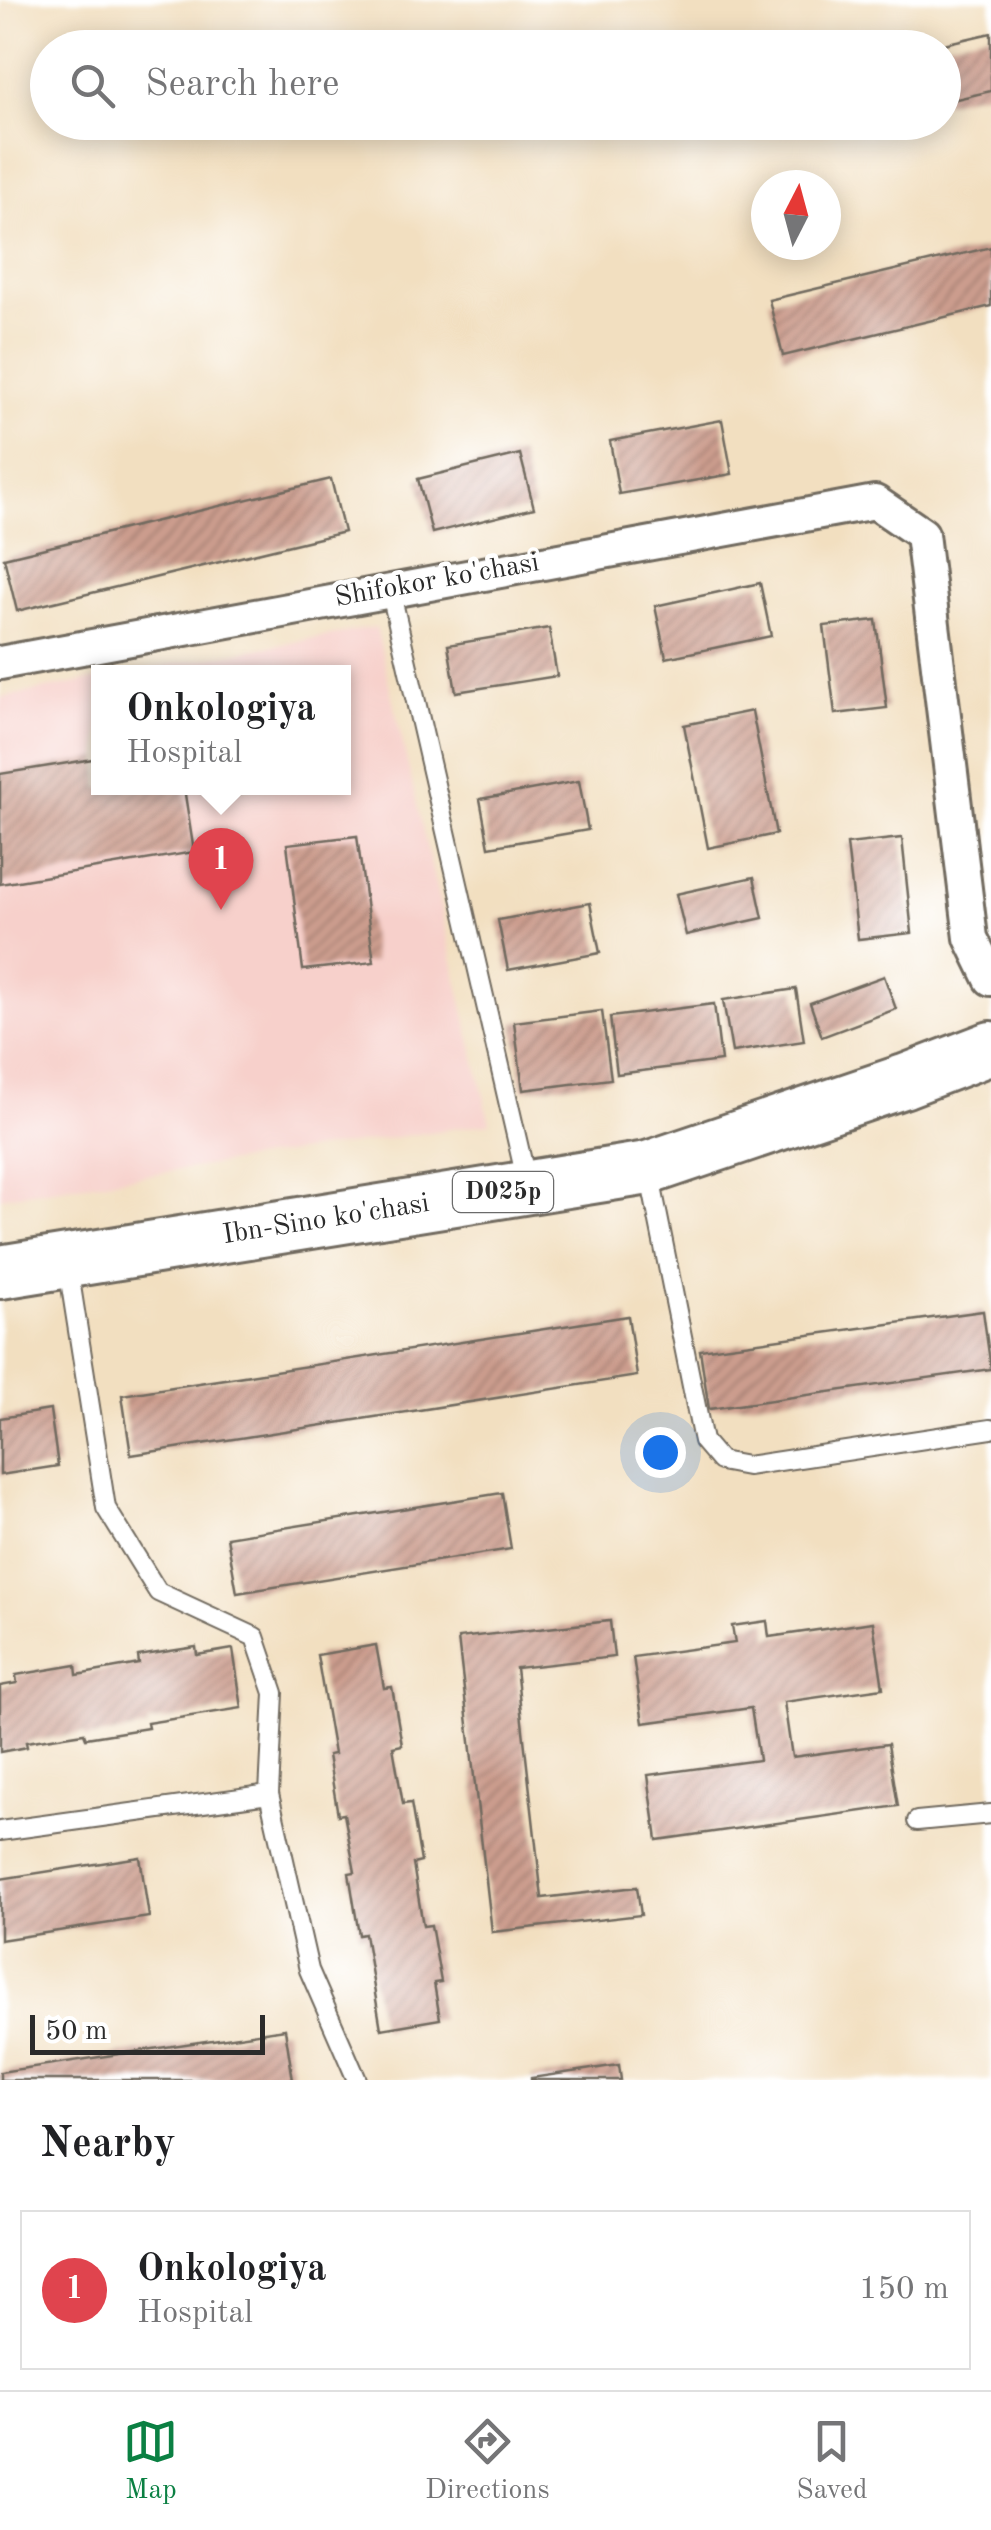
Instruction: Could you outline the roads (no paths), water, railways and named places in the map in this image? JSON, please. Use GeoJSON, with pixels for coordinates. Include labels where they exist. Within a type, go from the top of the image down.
{"type":"FeatureCollection","features":[{"type":"Feature","properties":{"kind":"main road","name":"Ibn-Sino ko'chasi"},"geometry":{"type":"LineString","coordinates":[[0,1272],[648,1168],[991,1048]]}},
{"type":"Feature","properties":{"kind":"street","name":"Shifokor ko'chasi"},"geometry":{"type":"LineString","coordinates":[[0,664],[875,502],[922,534],[971,938],[991,979]]}},
{"type":"Feature","properties":{"kind":"lane"},"geometry":{"type":"LineString","coordinates":[[390,589],[528,1188]]}},
{"type":"Feature","properties":{"kind":"lane"},"geometry":{"type":"LineString","coordinates":[[648,1168],[703,1441],[720,1461],[747,1466],[991,1429]]}},
{"type":"Feature","properties":{"kind":"lane"},"geometry":{"type":"LineString","coordinates":[[67,1262],[106,1508],[158,1592],[255,1636],[274,1693],[269,1794],[309,1970],[358,2080]]}},
{"type":"Feature","properties":{"kind":"lane"},"geometry":{"type":"LineString","coordinates":[[0,1831],[269,1794]]}},
{"type":"Feature","properties":{"kind":"lane"},"geometry":{"type":"LineString","coordinates":[[917,1820],[991,1814]]}},
{"type":"Feature","properties":{"kind":"place","name":"Onkologiya"},"geometry":{"type":"Point","coordinates":[221,910]}}]}
